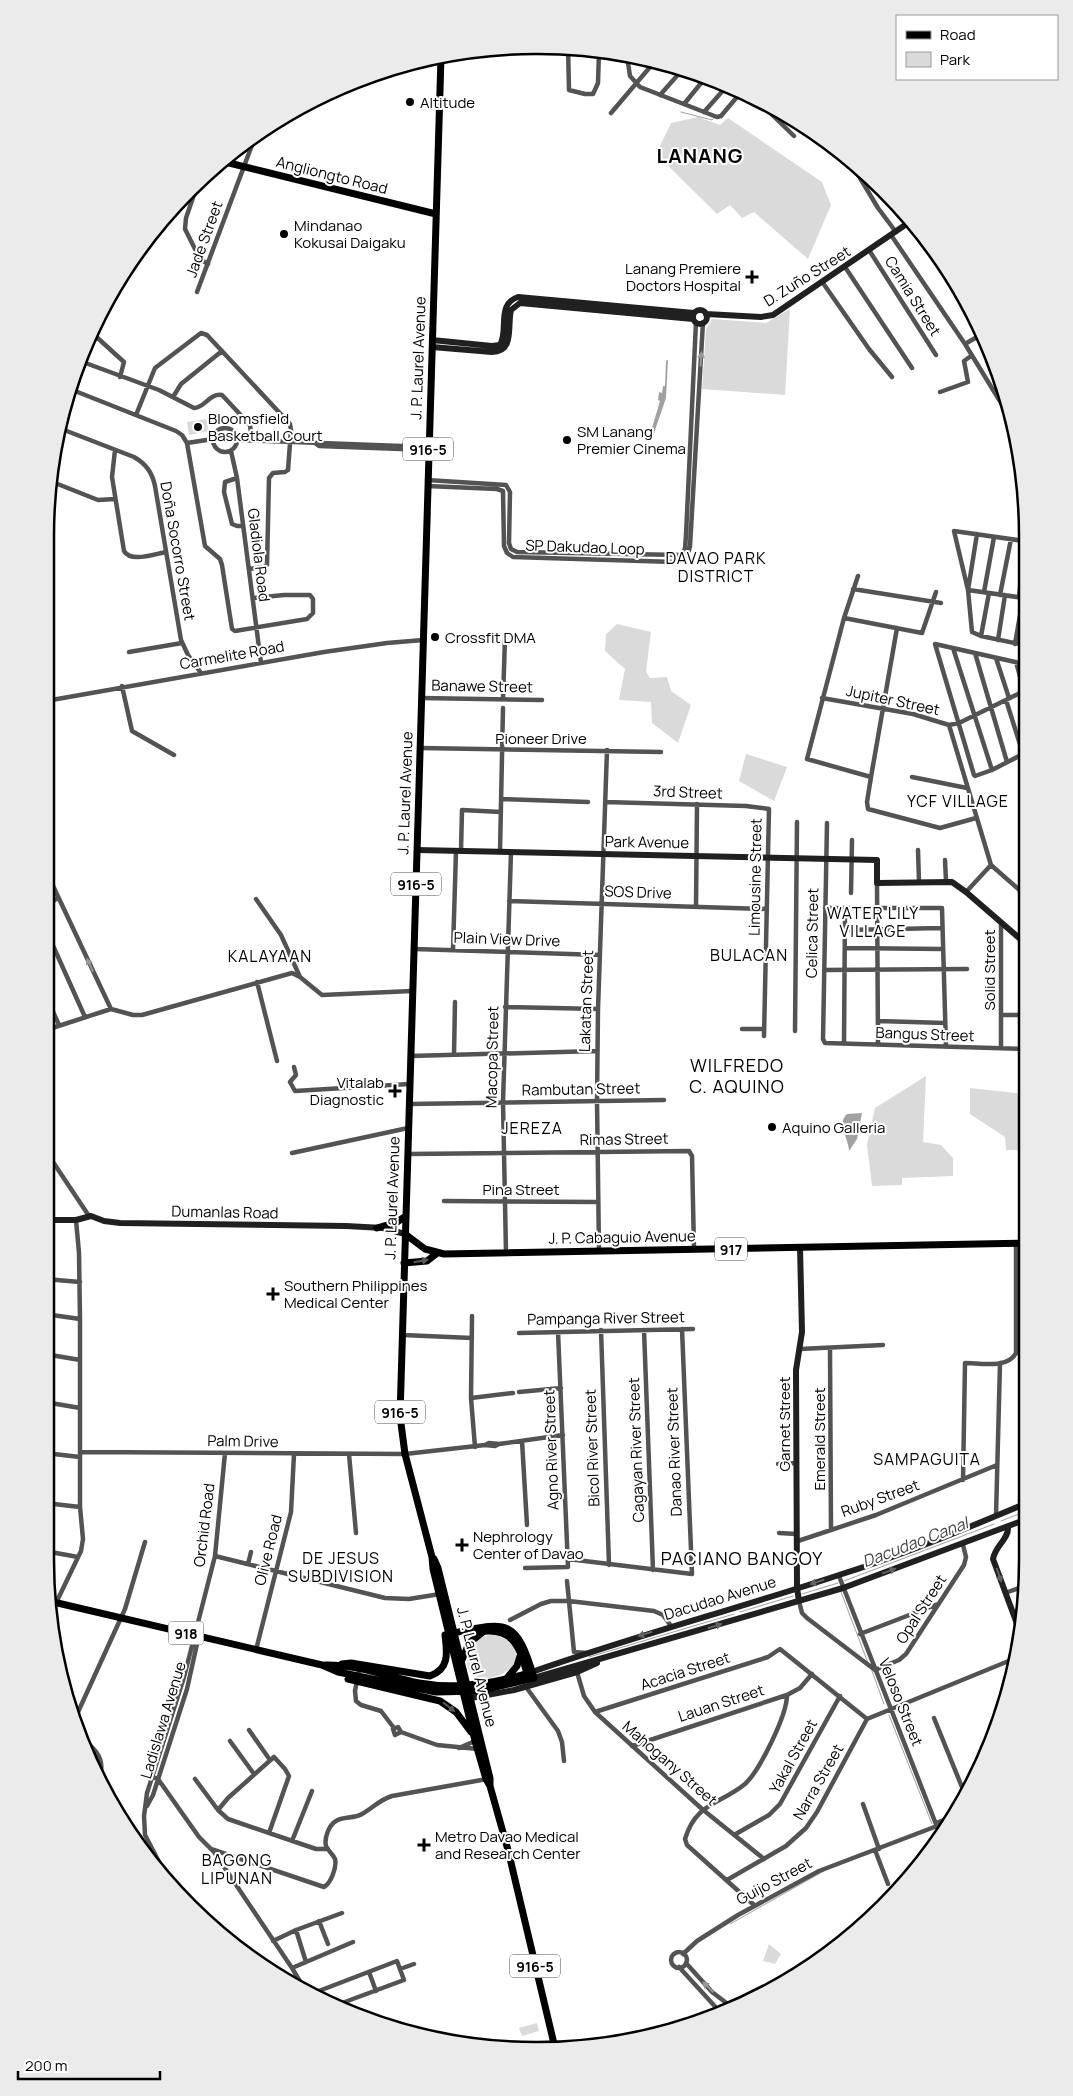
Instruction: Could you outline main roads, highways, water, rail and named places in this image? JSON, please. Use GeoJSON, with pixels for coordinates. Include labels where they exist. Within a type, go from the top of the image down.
{"type":"FeatureCollection","features":[{"type":"Feature","properties":{"kind":"main road","name":"J. P. Laurel Avenue"},"geometry":{"type":"LineString","coordinates":[[441,63],[400,1416],[405,1454],[432,1556],[433,1569],[442,1605],[462,1661],[489,1781],[508,1850],[553,2041]]}},
{"type":"Feature","properties":{"kind":"main road","name":"Angliongto Road"},"geometry":{"type":"LineString","coordinates":[[231,164],[436,214]]}},
{"type":"Feature","properties":{"kind":"main road"},"geometry":{"type":"LineString","coordinates":[[377,1228],[397,1222],[406,1216]]}},
{"type":"Feature","properties":{"kind":"main road"},"geometry":{"type":"LineString","coordinates":[[404,1263],[427,1261],[436,1254],[423,1248],[405,1234]]}},
{"type":"Feature","properties":{"kind":"main road","name":"J. P. Cabaguio Avenue"},"geometry":{"type":"LineString","coordinates":[[436,1254],[1019,1243]]}},
{"type":"Feature","properties":{"kind":"main road","name":"J. P. Laurel Avenue"},"geometry":{"type":"LineString","coordinates":[[432,1556],[438,1568],[451,1617],[452,1635],[475,1739],[489,1781]]}},
{"type":"Feature","properties":{"kind":"main road","name":"918"},"geometry":{"type":"LineString","coordinates":[[56,1603],[196,1633],[256,1650],[338,1669],[358,1676],[456,1692],[530,1678]]}},
{"type":"Feature","properties":{"kind":"main road"},"geometry":{"type":"LineString","coordinates":[[442,1605],[447,1658],[443,1668],[436,1674],[423,1676],[351,1663],[338,1669],[346,1678],[358,1676],[444,1702],[456,1712],[475,1739]]}},
{"type":"Feature","properties":{"kind":"main road"},"geometry":{"type":"LineString","coordinates":[[451,1617],[459,1626],[469,1630]]}},
{"type":"Feature","properties":{"kind":"main road"},"geometry":{"type":"LineString","coordinates":[[452,1635],[494,1625],[510,1629],[521,1642],[530,1678]]}},
{"type":"Feature","properties":{"kind":"main road"},"geometry":{"type":"LineString","coordinates":[[452,1635],[494,1630],[507,1634],[514,1640],[530,1678]]}},
{"type":"Feature","properties":{"kind":"main road"},"geometry":{"type":"LineString","coordinates":[[462,1661],[469,1643],[483,1632]]}},
{"type":"Feature","properties":{"kind":"main road"},"geometry":{"type":"LineString","coordinates":[[504,1682],[517,1666],[520,1653]]}},
{"type":"Feature","properties":{"kind":"waterway"},"geometry":{"type":"LineString","coordinates":[[681,112],[712,120],[714,118]]}},
{"type":"Feature","properties":{"kind":"waterway","name":"Dacudao Canal"},"geometry":{"type":"LineString","coordinates":[[1001,1521],[1019,1514]]}},
{"type":"Feature","properties":{"kind":"waterway","name":"Dacudao Canal"},"geometry":{"type":"LineString","coordinates":[[844,1581],[994,1524]]}},
{"type":"Feature","properties":{"kind":"waterway","name":"Dacudao Canal"},"geometry":{"type":"LineString","coordinates":[[802,1594],[838,1583]]}},
{"type":"Feature","properties":{"kind":"waterway"},"geometry":{"type":"LineString","coordinates":[[841,1592],[868,1663]]}},
{"type":"Feature","properties":{"kind":"waterway","name":"Dacudao Canal"},"geometry":{"type":"LineString","coordinates":[[740,1612],[793,1596]]}},
{"type":"Feature","properties":{"kind":"waterway","name":"Dacudao Canal"},"geometry":{"type":"LineString","coordinates":[[589,1657],[734,1614]]}},
{"type":"Feature","properties":{"kind":"waterway"},"geometry":{"type":"LineString","coordinates":[[872,1671],[884,1704]]}},
{"type":"Feature","properties":{"kind":"waterway"},"geometry":{"type":"LineString","coordinates":[[889,1715],[932,1824]]}},
{"type":"Feature","properties":{"kind":"waterway"},"geometry":{"type":"LineString","coordinates":[[730,1924],[824,1871]]}},
{"type":"Feature","properties":{"kind":"place","name":"Altitude"},"geometry":{"type":"Point","coordinates":[410,102]}},
{"type":"Feature","properties":{"kind":"place","name":"Mindanao Kokusai Daigaku"},"geometry":{"type":"Point","coordinates":[284,234]}},
{"type":"Feature","properties":{"kind":"place","name":"Lanang Premiere Doctors Hospital"},"geometry":{"type":"Point","coordinates":[752,277]}},
{"type":"Feature","properties":{"kind":"place","name":"Bloomsfield Basketball Court"},"geometry":{"type":"Point","coordinates":[198,427]}},
{"type":"Feature","properties":{"kind":"place","name":"SM Lanang Premier Cinema"},"geometry":{"type":"Point","coordinates":[567,440]}},
{"type":"Feature","properties":{"kind":"place","name":"Crossfit DMA"},"geometry":{"type":"Point","coordinates":[435,637]}},
{"type":"Feature","properties":{"kind":"place","name":"Vitalab Diagnostic"},"geometry":{"type":"Point","coordinates":[395,1091]}},
{"type":"Feature","properties":{"kind":"place","name":"Aquino Galleria"},"geometry":{"type":"Point","coordinates":[772,1127]}},
{"type":"Feature","properties":{"kind":"place","name":"Southern Philippines Medical Center"},"geometry":{"type":"Point","coordinates":[273,1294]}},
{"type":"Feature","properties":{"kind":"place","name":"Nephrology Center of Davao"},"geometry":{"type":"Point","coordinates":[462,1545]}},
{"type":"Feature","properties":{"kind":"place","name":"Metro Davao Medical and Research Center"},"geometry":{"type":"Point","coordinates":[424,1845]}},
{"type":"Feature","properties":{"kind":"district","name":"LANANG"},"geometry":{"type":"Point","coordinates":[700,155]}},
{"type":"Feature","properties":{"kind":"district","name":"DAVAO PARK DISTRICT"},"geometry":{"type":"Point","coordinates":[716,567]}},
{"type":"Feature","properties":{"kind":"district","name":"YCF VILLAGE"},"geometry":{"type":"Point","coordinates":[958,801]}},
{"type":"Feature","properties":{"kind":"district","name":"WATER LILY VILLAGE"},"geometry":{"type":"Point","coordinates":[873,922]}},
{"type":"Feature","properties":{"kind":"district","name":"BULACAN"},"geometry":{"type":"Point","coordinates":[749,955]}},
{"type":"Feature","properties":{"kind":"district","name":"KALAYAAN"},"geometry":{"type":"Point","coordinates":[270,956]}},
{"type":"Feature","properties":{"kind":"district","name":"WILFREDO C. AQUINO"},"geometry":{"type":"Point","coordinates":[737,1075]}},
{"type":"Feature","properties":{"kind":"district","name":"JEREZA"},"geometry":{"type":"Point","coordinates":[532,1128]}},
{"type":"Feature","properties":{"kind":"district","name":"SAMPAGUITA"},"geometry":{"type":"Point","coordinates":[927,1459]}},
{"type":"Feature","properties":{"kind":"district","name":"PACIANO BANGOY"},"geometry":{"type":"Point","coordinates":[742,1558]}},
{"type":"Feature","properties":{"kind":"district","name":"DE JESUS SUBDIVISION"},"geometry":{"type":"Point","coordinates":[341,1567]}},
{"type":"Feature","properties":{"kind":"district","name":"BAGONG LIPUNAN"},"geometry":{"type":"Point","coordinates":[237,1869]}}]}
